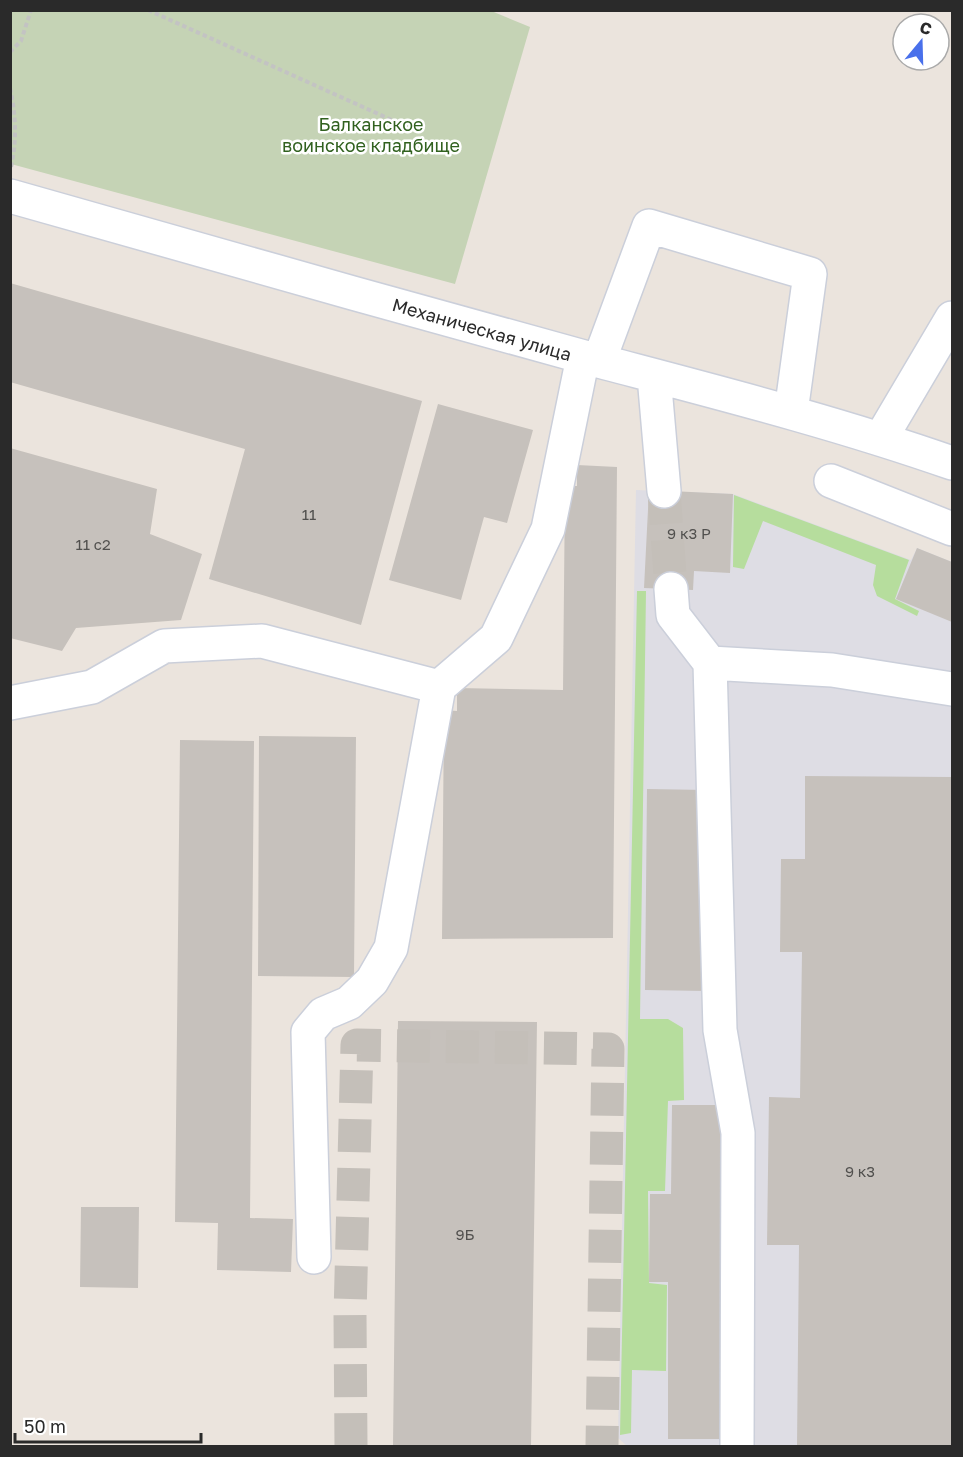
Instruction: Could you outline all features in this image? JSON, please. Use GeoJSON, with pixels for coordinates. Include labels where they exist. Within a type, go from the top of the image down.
{"type":"FeatureCollection","features":[{"type":"Feature","properties":{"kind":"street","name":"Механическая улица"},"geometry":{"type":"LineString","coordinates":[[10,196],[591,359],[791,412],[881,438],[952,463]]}},
{"type":"Feature","properties":{"kind":"street"},"geometry":{"type":"LineString","coordinates":[[314,1257],[308,1032],[323,1014],[349,1003],[372,981],[391,948],[439,687],[496,638],[548,529],[591,359],[649,226],[810,274],[791,412]]}},
{"type":"Feature","properties":{"kind":"street"},"geometry":{"type":"LineString","coordinates":[[881,438],[952,318]]}},
{"type":"Feature","properties":{"kind":"street"},"geometry":{"type":"LineString","coordinates":[[654,376],[664,491]]}},
{"type":"Feature","properties":{"kind":"street"},"geometry":{"type":"LineString","coordinates":[[831,481],[952,529]]}},
{"type":"Feature","properties":{"kind":"street"},"geometry":{"type":"LineString","coordinates":[[671,589],[673,615],[710,663],[720,1030],[738,1133],[737,1446]]}},
{"type":"Feature","properties":{"kind":"street"},"geometry":{"type":"LineString","coordinates":[[10,703],[92,687],[164,646],[262,641],[439,687]]}},
{"type":"Feature","properties":{"kind":"street"},"geometry":{"type":"LineString","coordinates":[[710,663],[832,670],[952,689]]}},
{"type":"Feature","properties":{"kind":"path"},"geometry":{"type":"LineString","coordinates":[[10,52],[21,41],[31,10]]}},
{"type":"Feature","properties":{"kind":"path"},"geometry":{"type":"LineString","coordinates":[[148,10],[394,121]]}},
{"type":"Feature","properties":{"kind":"path"},"geometry":{"type":"LineString","coordinates":[[10,88],[16,112],[16,139],[10,169]]}},
{"type":"Feature","properties":{"kind":"shaded area"},"geometry":{"type":"Polygon","coordinates":[[[636,490],[733,494],[911,560],[917,548],[952,562],[952,1446],[627,1446],[618,1438],[636,490]]]}},
{"type":"Feature","properties":{"kind":"green space","name":"Балканское воинское кладбище"},"geometry":{"type":"Polygon","coordinates":[[[489,10],[530,27],[455,284],[11,164],[11,11],[489,10]]]}},
{"type":"Feature","properties":{"kind":"green space"},"geometry":{"type":"Polygon","coordinates":[[[734,495],[909,560],[895,599],[919,611],[917,616],[877,596],[873,585],[876,565],[763,521],[744,569],[733,567],[734,495]]]}},
{"type":"Feature","properties":{"kind":"green space"},"geometry":{"type":"Polygon","coordinates":[[[637,591],[646,591],[640,1019],[668,1019],[683,1028],[684,1100],[668,1101],[665,1191],[648,1191],[649,1283],[667,1285],[666,1371],[632,1370],[631,1433],[620,1435],[637,591]]]}},
{"type":"Feature","properties":{"kind":"building"},"geometry":{"type":"Polygon","coordinates":[[[10,283],[422,401],[361,625],[209,579],[245,449],[10,382],[10,283]]]}},
{"type":"Feature","properties":{"kind":"building"},"geometry":{"type":"Polygon","coordinates":[[[438,404],[533,430],[507,523],[484,517],[461,600],[389,580],[438,404]]]}},
{"type":"Feature","properties":{"kind":"building"},"geometry":{"type":"Polygon","coordinates":[[[10,448],[157,489],[150,534],[202,554],[181,620],[76,628],[62,651],[10,638],[10,448]]]}},
{"type":"Feature","properties":{"kind":"building"},"geometry":{"type":"Polygon","coordinates":[[[577,465],[617,467],[613,938],[442,939],[444,710],[457,711],[457,688],[563,690],[565,486],[577,486],[577,465]]]}},
{"type":"Feature","properties":{"kind":"building"},"geometry":{"type":"Polygon","coordinates":[[[649,490],[733,494],[730,573],[694,571],[693,590],[644,588],[649,490]]]}},
{"type":"Feature","properties":{"kind":"building"},"geometry":{"type":"Polygon","coordinates":[[[917,548],[952,562],[952,622],[896,599],[917,548]]]}},
{"type":"Feature","properties":{"kind":"building"},"geometry":{"type":"Polygon","coordinates":[[[259,736],[356,737],[354,977],[258,976],[259,736]]]}},
{"type":"Feature","properties":{"kind":"building"},"geometry":{"type":"Polygon","coordinates":[[[180,740],[254,741],[250,1218],[293,1219],[291,1272],[217,1270],[218,1223],[175,1222],[180,740]]]}},
{"type":"Feature","properties":{"kind":"building"},"geometry":{"type":"Polygon","coordinates":[[[805,776],[952,777],[952,1446],[797,1446],[799,1245],[767,1245],[769,1097],[800,1098],[802,952],[780,952],[781,859],[805,859],[805,776]]]}},
{"type":"Feature","properties":{"kind":"building"},"geometry":{"type":"Polygon","coordinates":[[[647,789],[707,790],[706,991],[645,990],[647,789]]]}},
{"type":"Feature","properties":{"kind":"building"},"geometry":{"type":"Polygon","coordinates":[[[398,1021],[537,1022],[531,1446],[393,1446],[398,1021]]]}},
{"type":"Feature","properties":{"kind":"building"},"geometry":{"type":"Polygon","coordinates":[[[672,1105],[721,1105],[720,1439],[668,1439],[668,1282],[649,1282],[650,1194],[671,1194],[672,1105]]]}},
{"type":"Feature","properties":{"kind":"building"},"geometry":{"type":"Polygon","coordinates":[[[81,1207],[139,1207],[138,1288],[80,1287],[81,1207]]]}},
{"type":"Feature","properties":{"kind":"tunnel"},"geometry":{"type":"LineString","coordinates":[[664,491],[671,589]]}},
{"type":"Feature","properties":{"kind":"tunnel"},"geometry":{"type":"LineString","coordinates":[[351,1446],[350,1315],[357,1045],[608,1049],[602,1446]]}}]}
